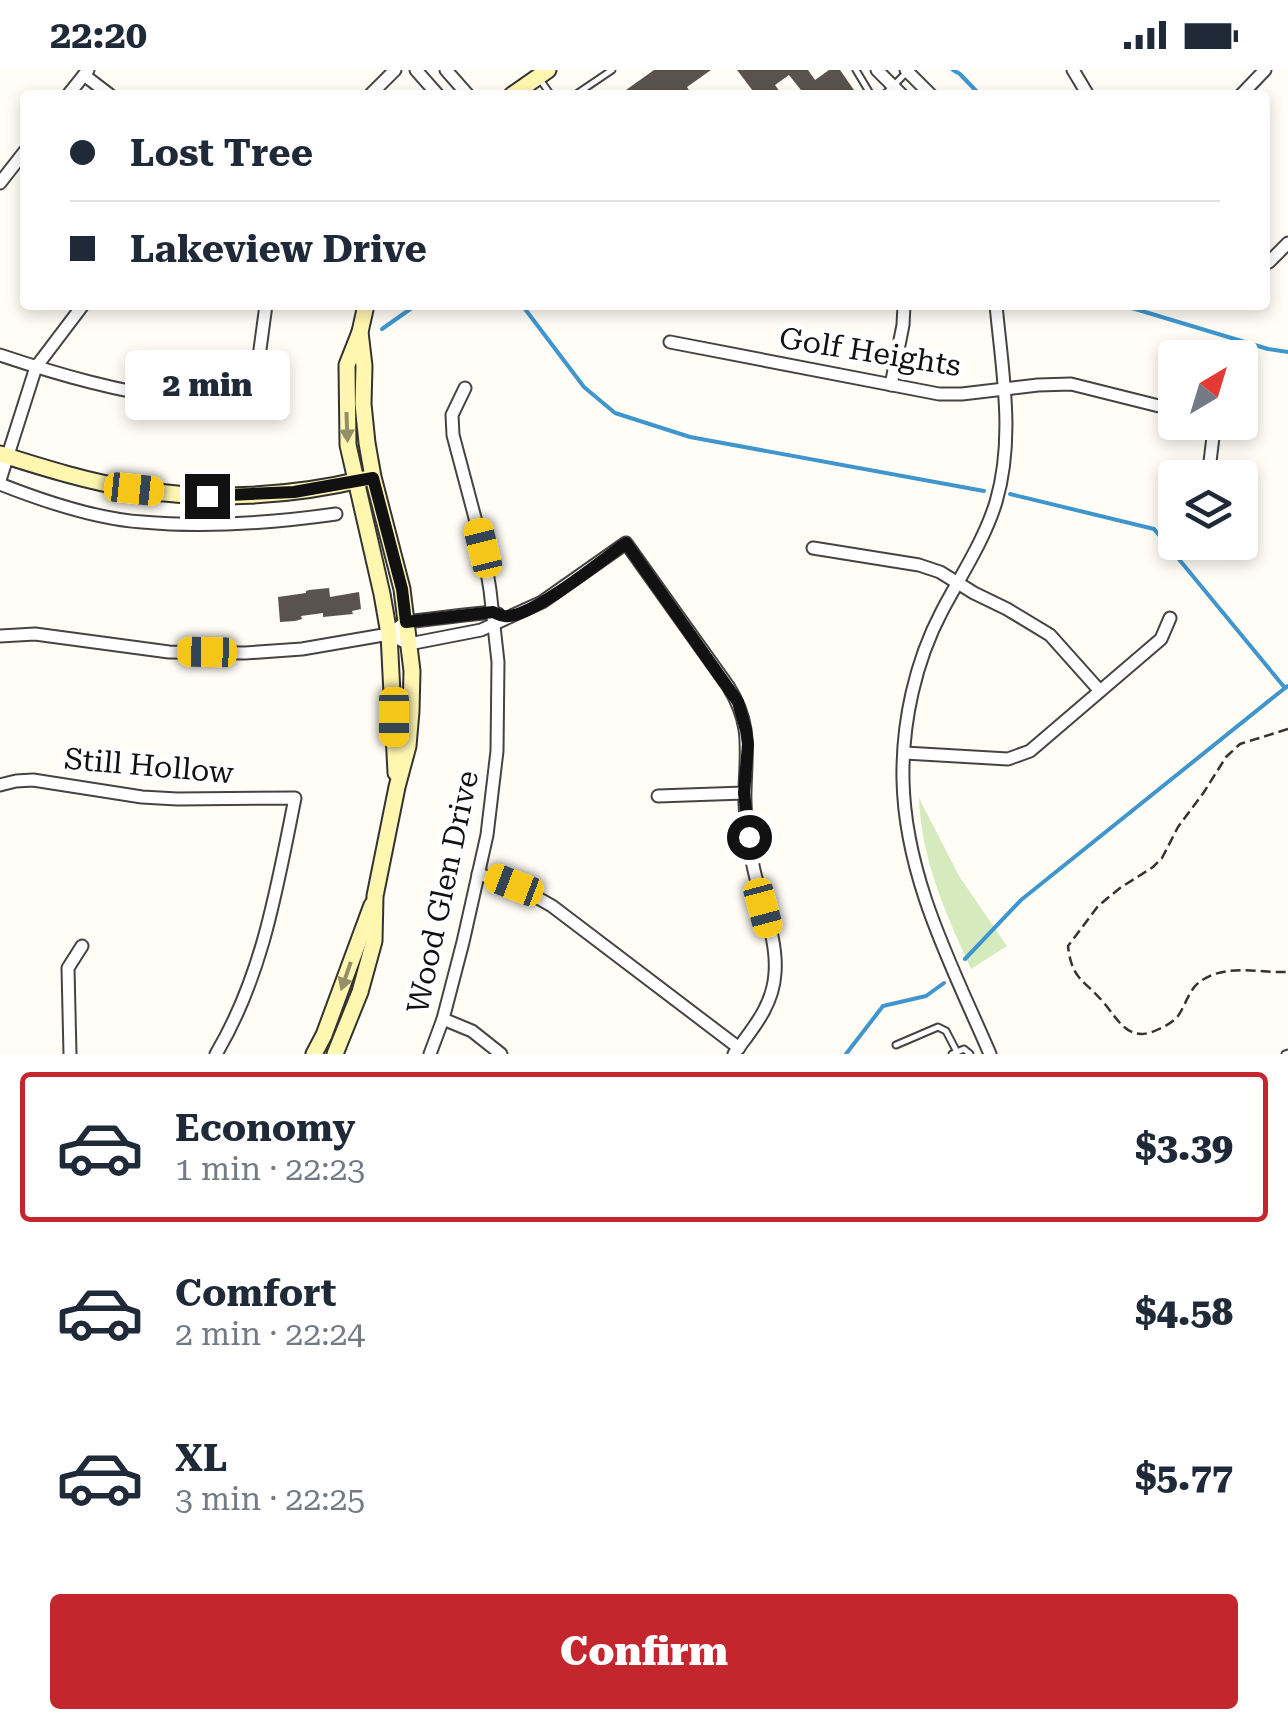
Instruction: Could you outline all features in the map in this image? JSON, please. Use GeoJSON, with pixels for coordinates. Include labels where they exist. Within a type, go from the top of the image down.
{"type":"FeatureCollection","features":[{"type":"Feature","properties":{"kind":"street"},"geometry":{"type":"LineString","coordinates":[[375,90],[395,70]]}},
{"type":"Feature","properties":{"kind":"street"},"geometry":{"type":"LineString","coordinates":[[416,70],[434,90]]}},
{"type":"Feature","properties":{"kind":"street"},"geometry":{"type":"LineString","coordinates":[[446,70],[464,90]]}},
{"type":"Feature","properties":{"kind":"street"},"geometry":{"type":"LineString","coordinates":[[1245,90],[1266,70]]}},
{"type":"Feature","properties":{"kind":"street"},"geometry":{"type":"LineString","coordinates":[[906,71],[926,90]]}},
{"type":"Feature","properties":{"kind":"street"},"geometry":{"type":"LineString","coordinates":[[86,73],[105,90]]}},
{"type":"Feature","properties":{"kind":"street"},"geometry":{"type":"LineString","coordinates":[[519,90],[542,73]]}},
{"type":"Feature","properties":{"kind":"street"},"geometry":{"type":"LineString","coordinates":[[0,183],[20,157]]}},
{"type":"Feature","properties":{"kind":"street"},"geometry":{"type":"LineString","coordinates":[[79,310],[36,366],[4,455],[0,482],[73,508],[139,522],[241,525],[336,514]]}},
{"type":"Feature","properties":{"kind":"street"},"geometry":{"type":"LineString","coordinates":[[0,354],[126,392],[188,400],[254,401],[265,310]]}},
{"type":"Feature","properties":{"kind":"street"},"geometry":{"type":"LineString","coordinates":[[365,310],[348,365],[348,445],[389,634],[397,787]]}},
{"type":"Feature","properties":{"kind":"street"},"geometry":{"type":"LineString","coordinates":[[891,386],[904,310]]}},
{"type":"Feature","properties":{"kind":"street"},"geometry":{"type":"LineString","coordinates":[[990,1054],[928,908],[905,814],[903,776],[912,692],[930,635],[976,551],[996,501],[1006,448],[996,310]]}},
{"type":"Feature","properties":{"kind":"street"},"geometry":{"type":"LineString","coordinates":[[335,1054],[360,992],[374,941],[376,896],[408,746],[412,671],[402,589],[373,478],[363,404],[360,332]]}},
{"type":"Feature","properties":{"kind":"street","name":"Golf Heights"},"geometry":{"type":"LineString","coordinates":[[670,342],[940,394],[1071,384],[1158,406]]}},
{"type":"Feature","properties":{"kind":"street","name":"Wood Glen Drive"},"geometry":{"type":"LineString","coordinates":[[430,1054],[464,942],[487,835],[499,712],[494,618],[483,548],[453,436],[452,415],[465,388]]}},
{"type":"Feature","properties":{"kind":"street"},"geometry":{"type":"LineString","coordinates":[[4,455],[71,476],[134,489],[207,496],[294,492],[373,478]]}},
{"type":"Feature","properties":{"kind":"street"},"geometry":{"type":"LineString","coordinates":[[0,636],[62,636],[169,652],[302,649],[389,634],[406,622],[507,617],[542,602],[626,543],[738,702],[748,744],[744,793],[752,862],[776,956],[768,1006],[736,1051],[552,906],[514,885],[478,874]]}},
{"type":"Feature","properties":{"kind":"street"},"geometry":{"type":"LineString","coordinates":[[813,548],[919,565],[958,582],[1050,635],[1100,691]]}},
{"type":"Feature","properties":{"kind":"street"},"geometry":{"type":"LineString","coordinates":[[447,617],[450,634]]}},
{"type":"Feature","properties":{"kind":"street"},"geometry":{"type":"LineString","coordinates":[[389,634],[410,644],[481,630],[494,618]]}},
{"type":"Feature","properties":{"kind":"street"},"geometry":{"type":"LineString","coordinates":[[905,753],[1008,759],[1030,751],[1162,639],[1170,618]]}},
{"type":"Feature","properties":{"kind":"street","name":"Still Hollow"},"geometry":{"type":"LineString","coordinates":[[0,785],[33,780],[176,799],[295,798],[265,940],[240,1008],[216,1054]]}},
{"type":"Feature","properties":{"kind":"street"},"geometry":{"type":"LineString","coordinates":[[658,796],[744,793]]}},
{"type":"Feature","properties":{"kind":"street"},"geometry":{"type":"LineString","coordinates":[[314,1054],[376,896]]}},
{"type":"Feature","properties":{"kind":"street"},"geometry":{"type":"LineString","coordinates":[[70,1054],[68,968],[82,946]]}},
{"type":"Feature","properties":{"kind":"street"},"geometry":{"type":"LineString","coordinates":[[443,1018],[472,1031],[501,1054]]}},
{"type":"Feature","properties":{"kind":"lane"},"geometry":{"type":"LineString","coordinates":[[582,90],[612,70]]}},
{"type":"Feature","properties":{"kind":"lane"},"geometry":{"type":"LineString","coordinates":[[896,1045],[938,1028],[946,1030],[954,1053],[964,1049],[970,1054]]}},
{"type":"Feature","properties":{"kind":"path"},"geometry":{"type":"LineString","coordinates":[[1288,728],[1240,744],[1226,757],[1178,827],[1162,858],[1098,906],[1068,946],[1074,975],[1106,1005],[1113,1018],[1137,1034],[1149,1034],[1176,1020],[1192,989],[1206,977],[1224,972],[1288,972]]}},
{"type":"Feature","properties":{"kind":"green space"},"geometry":{"type":"Polygon","coordinates":[[[919,798],[959,876],[1007,946],[971,969],[930,864],[919,798]]]}},
{"type":"Feature","properties":{"kind":"building"},"geometry":{"type":"Polygon","coordinates":[[[654,70],[711,70],[687,87],[689,90],[626,90],[654,70]]]}},
{"type":"Feature","properties":{"kind":"building"},"geometry":{"type":"Polygon","coordinates":[[[737,70],[808,70],[815,80],[829,70],[840,70],[854,90],[801,90],[789,75],[775,85],[778,90],[752,90],[737,70]]]}},
{"type":"Feature","properties":{"kind":"building"},"geometry":{"type":"Polygon","coordinates":[[[329,588],[330,597],[359,592],[361,609],[352,611],[353,614],[323,617],[323,613],[280,622],[278,597],[329,588]]]}},
{"type":"Feature","properties":{"kind":"waterway"},"geometry":{"type":"LineString","coordinates":[[953,70],[975,90]]}},
{"type":"Feature","properties":{"kind":"waterway"},"geometry":{"type":"LineString","coordinates":[[382,329],[409,310]]}},
{"type":"Feature","properties":{"kind":"waterway"},"geometry":{"type":"LineString","coordinates":[[526,310],[584,387],[615,413],[690,437],[984,491]]}},
{"type":"Feature","properties":{"kind":"waterway"},"geometry":{"type":"LineString","coordinates":[[1139,310],[1288,352]]}},
{"type":"Feature","properties":{"kind":"waterway"},"geometry":{"type":"LineString","coordinates":[[1010,494],[1154,529],[1285,688],[1288,686]]}},
{"type":"Feature","properties":{"kind":"waterway"},"geometry":{"type":"LineString","coordinates":[[965,959],[1021,900],[1285,688]]}},
{"type":"Feature","properties":{"kind":"waterway"},"geometry":{"type":"LineString","coordinates":[[846,1054],[883,1006],[926,996],[944,983]]}},
{"type":"Feature","properties":{"kind":"route"},"geometry":{"type":"LineString","coordinates":[[207,496],[294,492],[373,478],[402,589],[406,622],[464,614],[518,614],[542,602],[626,543],[738,702],[748,744],[744,793],[749,837]]}}]}
